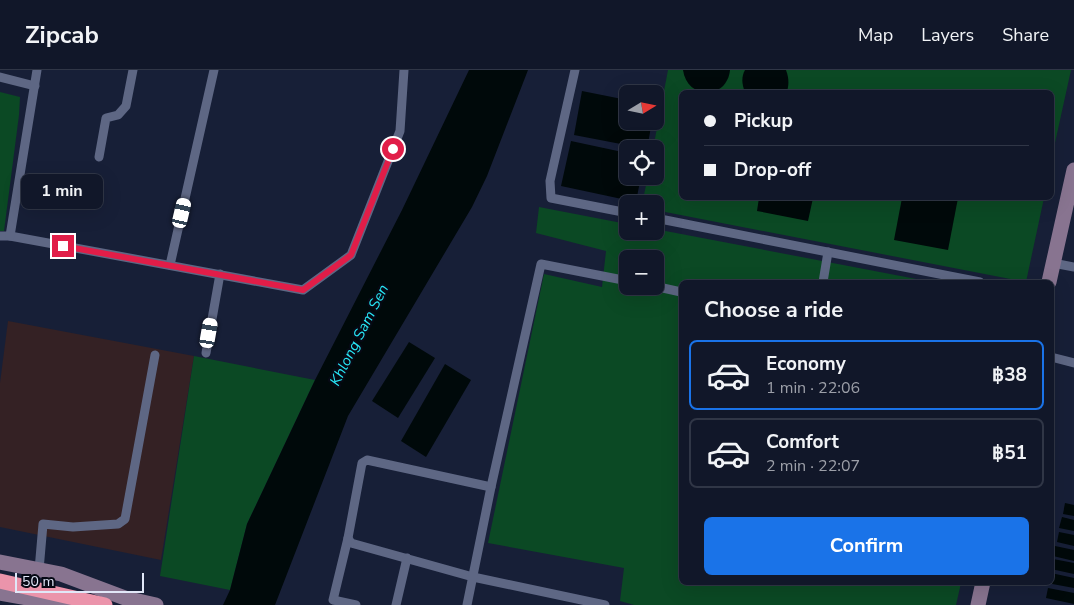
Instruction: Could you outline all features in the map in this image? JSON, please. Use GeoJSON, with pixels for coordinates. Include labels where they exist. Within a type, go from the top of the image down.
{"type":"FeatureCollection","features":[{"type":"Feature","properties":{"kind":"highway"},"geometry":{"type":"LineString","coordinates":[[0,581],[105,605]]}},
{"type":"Feature","properties":{"kind":"main road"},"geometry":{"type":"LineString","coordinates":[[1049,280],[1074,170]]}},
{"type":"Feature","properties":{"kind":"main road"},"geometry":{"type":"LineString","coordinates":[[0,562],[61,574],[126,598],[156,605]]}},
{"type":"Feature","properties":{"kind":"main road"},"geometry":{"type":"LineString","coordinates":[[978,605],[982,585]]}},
{"type":"Feature","properties":{"kind":"main road"},"geometry":{"type":"LineString","coordinates":[[0,593],[50,602],[87,603],[126,598]]}},
{"type":"Feature","properties":{"kind":"lane"},"geometry":{"type":"LineString","coordinates":[[10,236],[37,70]]}},
{"type":"Feature","properties":{"kind":"lane"},"geometry":{"type":"LineString","coordinates":[[99,157],[106,118],[118,115],[126,106],[133,70]]}},
{"type":"Feature","properties":{"kind":"lane"},"geometry":{"type":"LineString","coordinates":[[170,265],[214,70]]}},
{"type":"Feature","properties":{"kind":"lane"},"geometry":{"type":"LineString","coordinates":[[0,236],[10,236],[303,290],[351,255],[400,131],[404,70]]}},
{"type":"Feature","properties":{"kind":"lane"},"geometry":{"type":"LineString","coordinates":[[576,70],[550,181],[551,198],[619,211]]}},
{"type":"Feature","properties":{"kind":"lane"},"geometry":{"type":"LineString","coordinates":[[0,77],[35,86]]}},
{"type":"Feature","properties":{"kind":"lane"},"geometry":{"type":"LineString","coordinates":[[664,220],[970,280]]}},
{"type":"Feature","properties":{"kind":"lane"},"geometry":{"type":"LineString","coordinates":[[823,280],[828,252]]}},
{"type":"Feature","properties":{"kind":"lane"},"geometry":{"type":"LineString","coordinates":[[467,605],[491,487],[541,264],[619,279]]}},
{"type":"Feature","properties":{"kind":"lane"},"geometry":{"type":"LineString","coordinates":[[1053,264],[1074,267]]}},
{"type":"Feature","properties":{"kind":"lane"},"geometry":{"type":"LineString","coordinates":[[206,353],[220,274]]}},
{"type":"Feature","properties":{"kind":"lane"},"geometry":{"type":"LineString","coordinates":[[664,288],[679,292]]}},
{"type":"Feature","properties":{"kind":"lane"},"geometry":{"type":"LineString","coordinates":[[39,570],[43,524],[73,526],[118,524],[125,519],[155,355]]}},
{"type":"Feature","properties":{"kind":"lane"},"geometry":{"type":"LineString","coordinates":[[1054,358],[1074,363]]}},
{"type":"Feature","properties":{"kind":"lane"},"geometry":{"type":"LineString","coordinates":[[356,605],[332,600],[348,538],[362,463],[367,460],[491,487]]}},
{"type":"Feature","properties":{"kind":"lane"},"geometry":{"type":"LineString","coordinates":[[348,538],[351,543],[473,577],[605,605]]}},
{"type":"Feature","properties":{"kind":"lane"},"geometry":{"type":"LineString","coordinates":[[396,605],[407,558]]}},
{"type":"Feature","properties":{"kind":"shaded area"},"geometry":{"type":"Polygon","coordinates":[[[8,321],[194,356],[161,560],[0,527],[0,383],[8,321]]]}},
{"type":"Feature","properties":{"kind":"green space"},"geometry":{"type":"Polygon","coordinates":[[[668,70],[1071,70],[1054,147],[1054,90],[679,90],[679,200],[1044,200],[1026,280],[1016,280],[664,212],[664,195],[644,195],[646,185],[664,185],[664,140],[655,140],[657,130],[664,130],[664,91],[668,70]]]}},
{"type":"Feature","properties":{"kind":"green space"},"geometry":{"type":"Polygon","coordinates":[[[0,92],[20,97],[4,231],[0,231],[0,92]]]}},
{"type":"Feature","properties":{"kind":"green space"},"geometry":{"type":"Polygon","coordinates":[[[539,207],[619,222],[619,240],[664,240],[664,231],[922,280],[679,280],[679,585],[961,585],[956,605],[634,605],[620,601],[624,568],[488,543],[544,274],[602,287],[606,251],[536,233],[539,207]]]}},
{"type":"Feature","properties":{"kind":"green space"},"geometry":{"type":"Polygon","coordinates":[[[194,356],[315,380],[247,524],[230,590],[160,576],[194,356]]]}},
{"type":"Feature","properties":{"kind":"water","name":"Khlong Sam Sen"},"geometry":{"type":"Polygon","coordinates":[[[469,70],[528,70],[487,176],[472,207],[348,416],[275,605],[223,605],[230,590],[247,524],[315,380],[402,210],[469,70]]]}},
{"type":"Feature","properties":{"kind":"water"},"geometry":{"type":"Polygon","coordinates":[[[683,70],[730,70],[727,80],[722,87],[717,90],[697,90],[686,80],[683,70]]]}},
{"type":"Feature","properties":{"kind":"water"},"geometry":{"type":"Polygon","coordinates":[[[745,70],[786,70],[788,76],[787,90],[744,90],[743,75],[745,70]]]}},
{"type":"Feature","properties":{"kind":"water"},"geometry":{"type":"Polygon","coordinates":[[[582,91],[619,98],[619,130],[650,130],[649,140],[619,140],[619,144],[574,135],[582,91]]]}},
{"type":"Feature","properties":{"kind":"water"},"geometry":{"type":"Polygon","coordinates":[[[571,141],[619,151],[619,185],[639,185],[637,195],[619,195],[619,198],[561,186],[571,141]]]}},
{"type":"Feature","properties":{"kind":"water"},"geometry":{"type":"Polygon","coordinates":[[[759,200],[813,200],[808,221],[757,211],[759,200]]]}},
{"type":"Feature","properties":{"kind":"water"},"geometry":{"type":"Polygon","coordinates":[[[902,200],[958,200],[948,250],[894,240],[902,200]]]}},
{"type":"Feature","properties":{"kind":"water"},"geometry":{"type":"Polygon","coordinates":[[[409,342],[435,358],[398,418],[372,401],[409,342]]]}},
{"type":"Feature","properties":{"kind":"water"},"geometry":{"type":"Polygon","coordinates":[[[445,364],[471,380],[426,457],[401,441],[445,364]]]}},
{"type":"Feature","properties":{"kind":"water"},"geometry":{"type":"Polygon","coordinates":[[[1065,503],[1074,505],[1074,516],[1063,514],[1065,503]]]}},
{"type":"Feature","properties":{"kind":"water"},"geometry":{"type":"Polygon","coordinates":[[[1062,517],[1074,520],[1074,531],[1059,528],[1062,517]]]}},
{"type":"Feature","properties":{"kind":"water"},"geometry":{"type":"Polygon","coordinates":[[[1059,532],[1074,535],[1074,546],[1057,542],[1059,532]]]}},
{"type":"Feature","properties":{"kind":"water"},"geometry":{"type":"Polygon","coordinates":[[[1055,546],[1074,550],[1074,561],[1054,556],[1055,546]]]}},
{"type":"Feature","properties":{"kind":"water"},"geometry":{"type":"Polygon","coordinates":[[[1054,559],[1074,563],[1074,574],[1054,570],[1054,559]]]}},
{"type":"Feature","properties":{"kind":"water"},"geometry":{"type":"Polygon","coordinates":[[[1054,574],[1074,578],[1074,588],[1054,584],[1054,574]]]}},
{"type":"Feature","properties":{"kind":"water"},"geometry":{"type":"Polygon","coordinates":[[[1048,588],[1074,593],[1074,604],[1046,598],[1048,588]]]}},
{"type":"Feature","properties":{"kind":"route"},"geometry":{"type":"LineString","coordinates":[[63,246],[303,290],[351,255],[393,149]]}}]}
